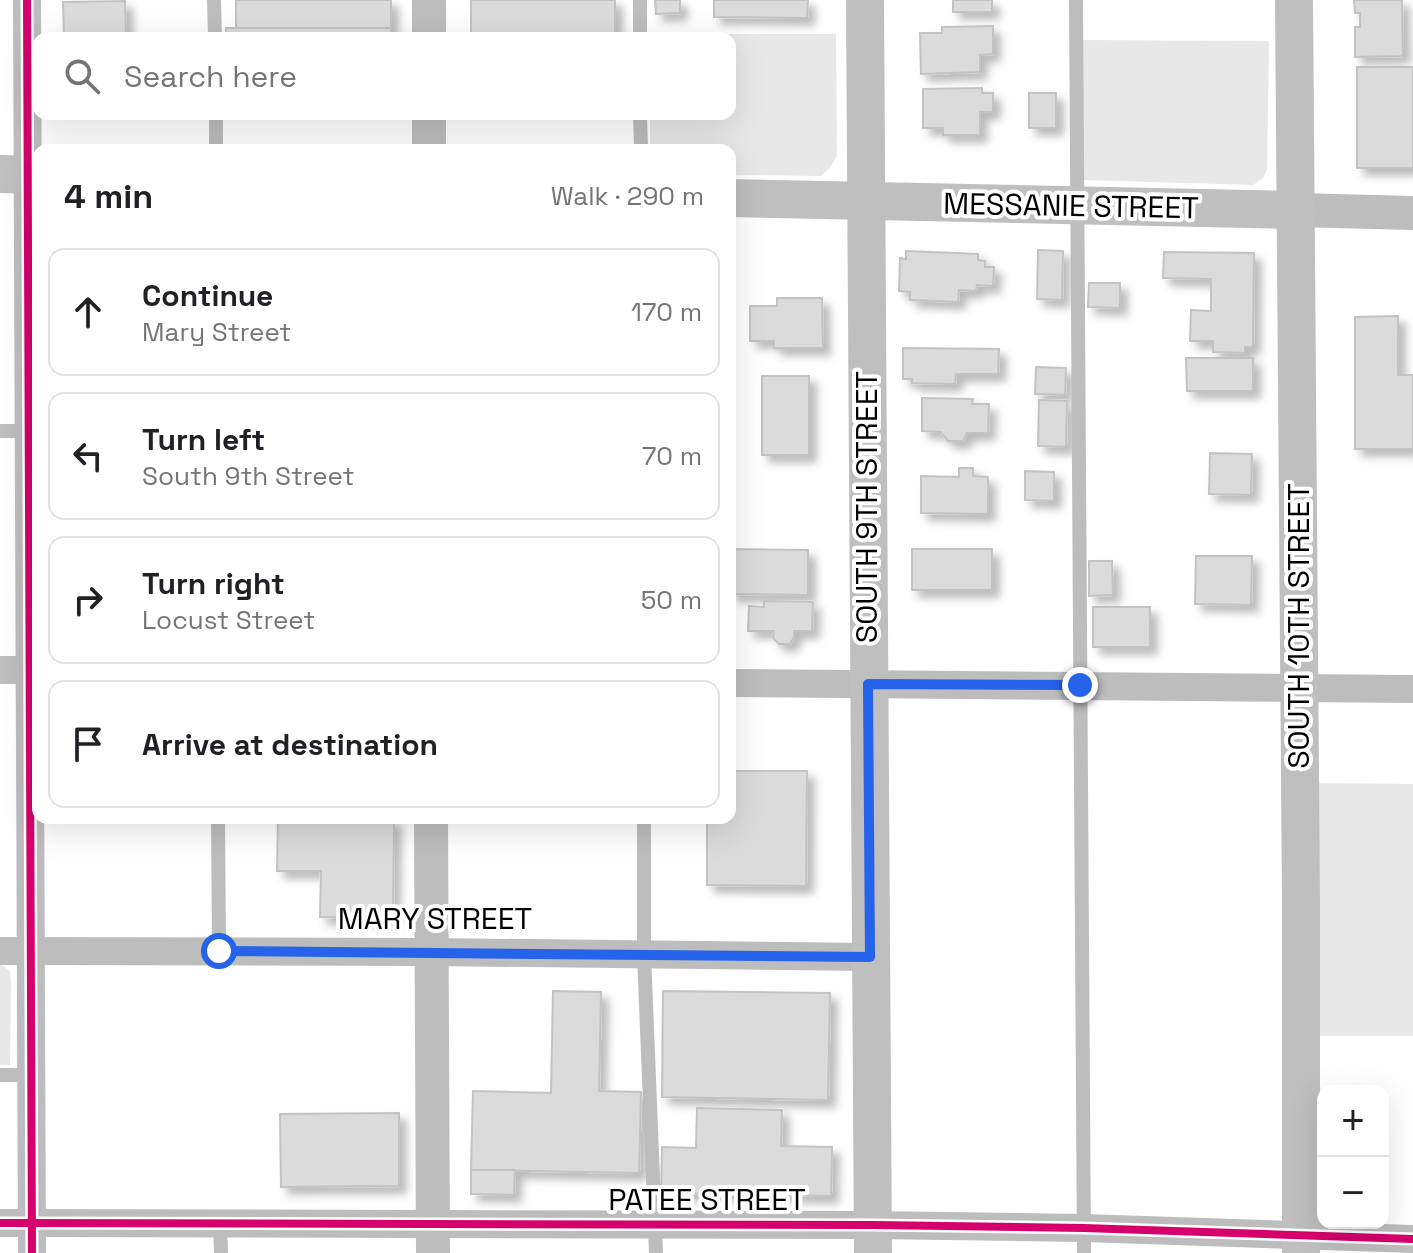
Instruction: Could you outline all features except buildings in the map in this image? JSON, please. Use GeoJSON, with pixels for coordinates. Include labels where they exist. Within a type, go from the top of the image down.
{"type":"FeatureCollection","features":[{"type":"Feature","properties":{"kind":"main road","name":"SOUTH 9TH STREET"},"geometry":{"type":"LineString","coordinates":[[865,0],[873,1239]]}},
{"type":"Feature","properties":{"kind":"main road","name":"SOUTH 10TH STREET"},"geometry":{"type":"LineString","coordinates":[[1294,0],[1301,1244]]}},
{"type":"Feature","properties":{"kind":"main road","name":"MESSANIE STREET"},"geometry":{"type":"LineString","coordinates":[[736,198],[1296,210]]}},
{"type":"Feature","properties":{"kind":"street"},"geometry":{"type":"LineString","coordinates":[[27,0],[22,175],[32,574]]}},
{"type":"Feature","properties":{"kind":"street"},"geometry":{"type":"LineString","coordinates":[[429,0],[429,32]]}},
{"type":"Feature","properties":{"kind":"street"},"geometry":{"type":"LineString","coordinates":[[429,120],[429,144]]}},
{"type":"Feature","properties":{"kind":"street","name":"MESSANIE STREET"},"geometry":{"type":"LineString","coordinates":[[1296,210],[1413,213]]}},
{"type":"Feature","properties":{"kind":"street"},"geometry":{"type":"LineString","coordinates":[[0,670],[32,670]]}},
{"type":"Feature","properties":{"kind":"street"},"geometry":{"type":"LineString","coordinates":[[736,683],[1413,689]]}},
{"type":"Feature","properties":{"kind":"street"},"geometry":{"type":"LineString","coordinates":[[32,810],[32,1253]]}},
{"type":"Feature","properties":{"kind":"street"},"geometry":{"type":"LineString","coordinates":[[431,824],[433,1238]]}},
{"type":"Feature","properties":{"kind":"street","name":"MARY STREET"},"geometry":{"type":"LineString","coordinates":[[0,951],[870,957]]}},
{"type":"Feature","properties":{"kind":"street","name":"PATEE STREET"},"geometry":{"type":"LineString","coordinates":[[0,1223],[220,1223],[433,1238],[655,1224],[873,1239],[1301,1244],[1413,1239]]}},
{"type":"Feature","properties":{"kind":"lane"},"geometry":{"type":"LineString","coordinates":[[214,0],[215,32]]}},
{"type":"Feature","properties":{"kind":"lane"},"geometry":{"type":"LineString","coordinates":[[640,0],[640,32]]}},
{"type":"Feature","properties":{"kind":"lane"},"geometry":{"type":"LineString","coordinates":[[1076,0],[1084,1241]]}},
{"type":"Feature","properties":{"kind":"lane"},"geometry":{"type":"LineString","coordinates":[[216,120],[216,144]]}},
{"type":"Feature","properties":{"kind":"lane"},"geometry":{"type":"LineString","coordinates":[[640,120],[641,144]]}},
{"type":"Feature","properties":{"kind":"lane"},"geometry":{"type":"LineString","coordinates":[[0,431],[29,431]]}},
{"type":"Feature","properties":{"kind":"lane"},"geometry":{"type":"LineString","coordinates":[[218,824],[219,951]]}},
{"type":"Feature","properties":{"kind":"lane"},"geometry":{"type":"LineString","coordinates":[[644,824],[644,954],[656,1253]]}},
{"type":"Feature","properties":{"kind":"lane"},"geometry":{"type":"LineString","coordinates":[[0,1075],[31,1075]]}},
{"type":"Feature","properties":{"kind":"lane"},"geometry":{"type":"LineString","coordinates":[[220,1223],[221,1253]]}},
{"type":"Feature","properties":{"kind":"shaded area"},"geometry":{"type":"Polygon","coordinates":[[[736,34],[836,34],[837,155],[821,176],[736,175],[736,144],[650,144],[650,120],[736,120],[736,34]]]}},
{"type":"Feature","properties":{"kind":"shaded area"},"geometry":{"type":"Polygon","coordinates":[[[1083,40],[1269,41],[1267,170],[1263,178],[1253,185],[1083,180],[1083,40]]]}},
{"type":"Feature","properties":{"kind":"shaded area"},"geometry":{"type":"Polygon","coordinates":[[[1317,783],[1413,784],[1413,1036],[1317,1036],[1317,783]]]}},
{"type":"Feature","properties":{"kind":"shaded area"},"geometry":{"type":"Polygon","coordinates":[[[0,964],[10,971],[10,1065],[0,1065],[0,964]]]}},
{"type":"Feature","properties":{"kind":"cycle path"},"geometry":{"type":"LineString","coordinates":[[27,0],[32,1253]]}},
{"type":"Feature","properties":{"kind":"cycle path"},"geometry":{"type":"LineString","coordinates":[[0,1223],[873,1225],[1084,1228],[1413,1239]]}},
{"type":"Feature","properties":{"kind":"route"},"geometry":{"type":"LineString","coordinates":[[219,951],[870,957],[868,684],[1080,685]]}}]}
